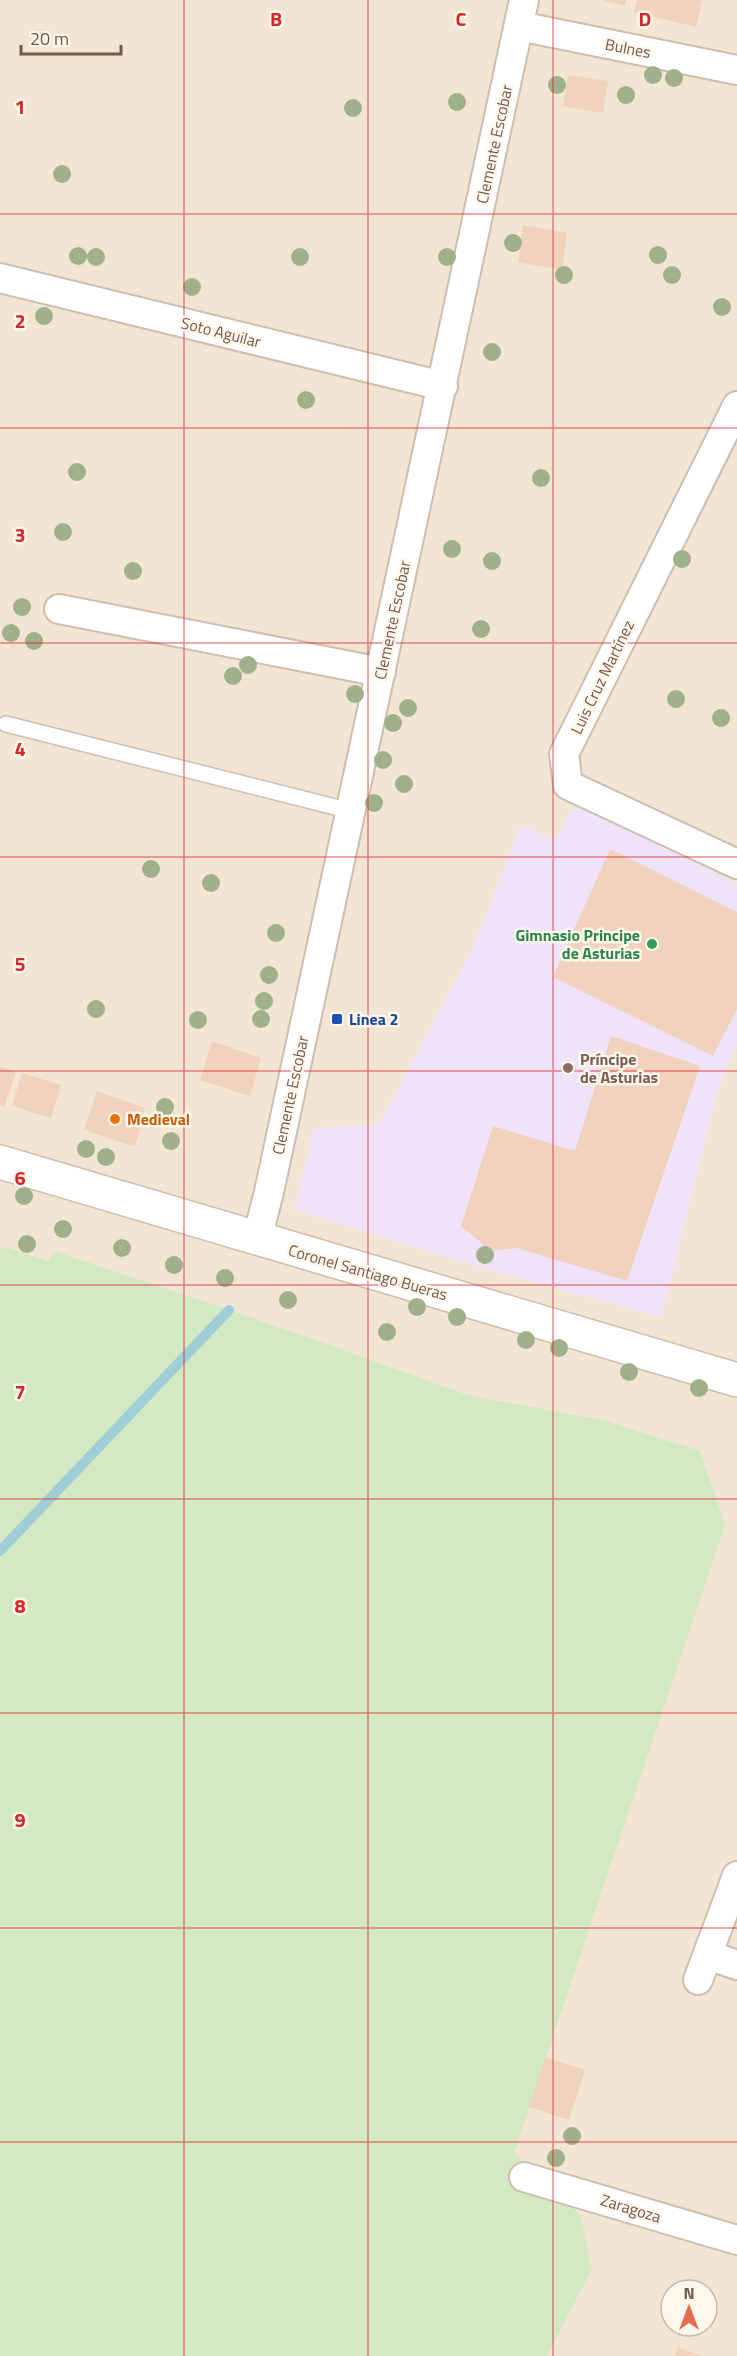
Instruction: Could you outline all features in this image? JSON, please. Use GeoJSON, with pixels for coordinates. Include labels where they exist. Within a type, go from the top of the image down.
{"type":"FeatureCollection","features":[{"type":"Feature","properties":{"kind":"main road","name":"Coronel Santiago Bueras"},"geometry":{"type":"LineString","coordinates":[[0,1162],[737,1380]]}},
{"type":"Feature","properties":{"kind":"street","name":"Bulnes"},"geometry":{"type":"LineString","coordinates":[[521,13],[737,70]]}},
{"type":"Feature","properties":{"kind":"street","name":"Clemente Escobar"},"geometry":{"type":"LineString","coordinates":[[257,1239],[443,386],[521,13]]}},
{"type":"Feature","properties":{"kind":"street","name":"Soto Aguilar"},"geometry":{"type":"LineString","coordinates":[[0,278],[443,386]]}},
{"type":"Feature","properties":{"kind":"street","name":"Luis Cruz Martínez"},"geometry":{"type":"LineString","coordinates":[[737,406],[564,754],[568,785],[737,864]]}},
{"type":"Feature","properties":{"kind":"street"},"geometry":{"type":"LineString","coordinates":[[59,609],[381,672]]}},
{"type":"Feature","properties":{"kind":"street"},"geometry":{"type":"LineString","coordinates":[[737,1876],[703,1968],[737,1965]]}},
{"type":"Feature","properties":{"kind":"street","name":"Zaragoza"},"geometry":{"type":"LineString","coordinates":[[525,2177],[737,2240]]}},
{"type":"Feature","properties":{"kind":"lane"},"geometry":{"type":"LineString","coordinates":[[6,724],[351,811]]}},
{"type":"Feature","properties":{"kind":"shaded area"},"geometry":{"type":"Polygon","coordinates":[[[0,0],[737,0],[737,2356],[0,2356],[0,0]]]}},
{"type":"Feature","properties":{"kind":"shaded area","name":"Príncipe de Asturias"},"geometry":{"type":"Polygon","coordinates":[[[584,807],[737,884],[737,1044],[717,1092],[662,1317],[502,1274],[294,1210],[314,1128],[379,1124],[471,952],[521,825],[555,840],[571,810],[584,807]]]}},
{"type":"Feature","properties":{"kind":"green space"},"geometry":{"type":"Polygon","coordinates":[[[0,1247],[48,1261],[55,1251],[302,1335],[467,1395],[603,1420],[700,1451],[725,1525],[514,2153],[580,2214],[592,2269],[547,2356],[0,2356],[0,1247]]]}},
{"type":"Feature","properties":{"kind":"building"},"geometry":{"type":"Polygon","coordinates":[[[602,0],[626,0],[625,6],[602,0]]]}},
{"type":"Feature","properties":{"kind":"building"},"geometry":{"type":"Polygon","coordinates":[[[637,0],[702,0],[696,27],[634,12],[637,0]]]}},
{"type":"Feature","properties":{"kind":"building"},"geometry":{"type":"Polygon","coordinates":[[[568,75],[608,81],[603,113],[563,106],[568,75]]]}},
{"type":"Feature","properties":{"kind":"building"},"geometry":{"type":"Polygon","coordinates":[[[523,225],[567,233],[562,270],[518,262],[523,225]]]}},
{"type":"Feature","properties":{"kind":"building","name":"Gimnasio Principe de Asturias"},"geometry":{"type":"Polygon","coordinates":[[[610,849],[737,912],[737,1009],[713,1056],[553,977],[610,849]]]}},
{"type":"Feature","properties":{"kind":"building"},"geometry":{"type":"Polygon","coordinates":[[[611,1036],[700,1066],[627,1281],[517,1248],[491,1251],[461,1226],[493,1126],[575,1151],[611,1036]]]}},
{"type":"Feature","properties":{"kind":"building","name":"Medieval"},"geometry":{"type":"Polygon","coordinates":[[[212,1041],[261,1058],[250,1096],[200,1080],[212,1041]]]}},
{"type":"Feature","properties":{"kind":"building"},"geometry":{"type":"Polygon","coordinates":[[[0,1067],[16,1072],[4,1107],[0,1105],[0,1067]]]}},
{"type":"Feature","properties":{"kind":"building"},"geometry":{"type":"Polygon","coordinates":[[[22,1073],[61,1085],[51,1118],[12,1106],[22,1073]]]}},
{"type":"Feature","properties":{"kind":"building","name":"Medieval"},"geometry":{"type":"Polygon","coordinates":[[[97,1091],[145,1108],[135,1147],[84,1130],[97,1091]]]}},
{"type":"Feature","properties":{"kind":"building"},"geometry":{"type":"Polygon","coordinates":[[[545,2057],[585,2070],[569,2120],[529,2107],[545,2057]]]}},
{"type":"Feature","properties":{"kind":"building"},"geometry":{"type":"Polygon","coordinates":[[[678,2348],[701,2355],[701,2356],[675,2356],[678,2348]]]}},
{"type":"Feature","properties":{"kind":"waterway"},"geometry":{"type":"LineString","coordinates":[[0,1551],[229,1310]]}},
{"type":"Feature","properties":{"kind":"place","name":"Gimnasio Principe de Asturias"},"geometry":{"type":"Point","coordinates":[652,944]}},
{"type":"Feature","properties":{"kind":"place","name":"Linea 2"},"geometry":{"type":"Point","coordinates":[337,1019]}},
{"type":"Feature","properties":{"kind":"place","name":"Príncipe de Asturias"},"geometry":{"type":"Point","coordinates":[568,1068]}},
{"type":"Feature","properties":{"kind":"place","name":"Medieval"},"geometry":{"type":"Point","coordinates":[115,1119]}}]}
